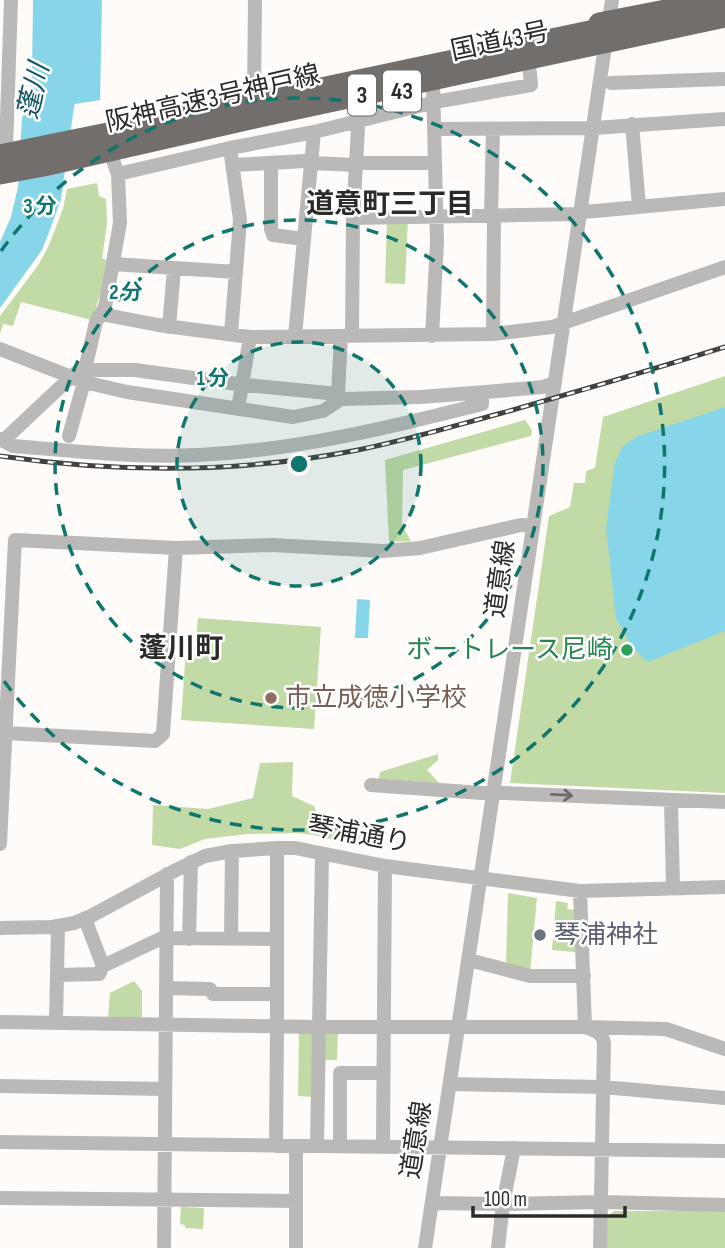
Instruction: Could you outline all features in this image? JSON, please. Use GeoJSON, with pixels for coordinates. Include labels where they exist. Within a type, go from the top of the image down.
{"type":"FeatureCollection","features":[{"type":"Feature","properties":{"kind":"highway"},"geometry":{"type":"LineString","coordinates":[[664,10],[688,0]]}},
{"type":"Feature","properties":{"kind":"highway","name":"国道43号"},"geometry":{"type":"LineString","coordinates":[[5,150],[714,0]]}},
{"type":"Feature","properties":{"kind":"highway","name":"阪神高速3号神戸線"},"geometry":{"type":"LineString","coordinates":[[5,150],[155,123],[725,2]]}},
{"type":"Feature","properties":{"kind":"highway","name":"阪神高速3号神戸線"},"geometry":{"type":"LineString","coordinates":[[2,177],[264,116],[725,20]]}},
{"type":"Feature","properties":{"kind":"highway","name":"国道43号"},"geometry":{"type":"LineString","coordinates":[[2,177],[79,162],[115,164],[434,94],[529,64],[725,20]]}},
{"type":"Feature","properties":{"kind":"street"},"geometry":{"type":"LineString","coordinates":[[5,150],[11,0]]}},
{"type":"Feature","properties":{"kind":"street"},"geometry":{"type":"LineString","coordinates":[[254,97],[255,0]]}},
{"type":"Feature","properties":{"kind":"street","name":"道意線"},"geometry":{"type":"LineString","coordinates":[[425,1248],[612,0]]}},
{"type":"Feature","properties":{"kind":"street"},"geometry":{"type":"LineString","coordinates":[[611,83],[725,79]]}},
{"type":"Feature","properties":{"kind":"street"},"geometry":{"type":"LineString","coordinates":[[432,336],[437,242],[434,94]]}},
{"type":"Feature","properties":{"kind":"street"},"geometry":{"type":"LineString","coordinates":[[0,349],[78,376],[127,392],[293,417],[323,411],[340,397],[346,336],[357,111],[314,132],[230,148],[115,164],[120,223],[105,307],[96,322],[86,365],[78,376],[1,440],[13,446],[127,455],[199,455],[266,449],[383,429],[482,404],[482,393]]}},
{"type":"Feature","properties":{"kind":"street"},"geometry":{"type":"LineString","coordinates":[[435,129],[594,128],[725,118]]}},
{"type":"Feature","properties":{"kind":"street"},"geometry":{"type":"LineString","coordinates":[[632,124],[639,206]]}},
{"type":"Feature","properties":{"kind":"street"},"geometry":{"type":"LineString","coordinates":[[493,334],[493,216],[485,184],[494,129]]}},
{"type":"Feature","properties":{"kind":"street"},"geometry":{"type":"LineString","coordinates":[[295,336],[314,132]]}},
{"type":"Feature","properties":{"kind":"street"},"geometry":{"type":"LineString","coordinates":[[230,148],[240,220],[231,334]]}},
{"type":"Feature","properties":{"kind":"street"},"geometry":{"type":"LineString","coordinates":[[234,166],[305,161],[356,164],[435,163]]}},
{"type":"Feature","properties":{"kind":"street"},"geometry":{"type":"LineString","coordinates":[[271,163],[273,235],[304,239]]}},
{"type":"Feature","properties":{"kind":"street"},"geometry":{"type":"LineString","coordinates":[[353,218],[576,215],[581,212],[725,199]]}},
{"type":"Feature","properties":{"kind":"street"},"geometry":{"type":"LineString","coordinates":[[113,264],[236,272]]}},
{"type":"Feature","properties":{"kind":"street"},"geometry":{"type":"LineString","coordinates":[[101,314],[170,327],[250,337],[493,334],[563,324],[725,267]]}},
{"type":"Feature","properties":{"kind":"street"},"geometry":{"type":"LineString","coordinates":[[170,327],[174,269]]}},
{"type":"Feature","properties":{"kind":"street"},"geometry":{"type":"LineString","coordinates":[[238,409],[250,337]]}},
{"type":"Feature","properties":{"kind":"street"},"geometry":{"type":"LineString","coordinates":[[78,376],[135,370],[340,397],[420,397],[482,393],[543,387],[555,383]]}},
{"type":"Feature","properties":{"kind":"street"},"geometry":{"type":"LineString","coordinates":[[69,436],[78,376]]}},
{"type":"Feature","properties":{"kind":"street"},"geometry":{"type":"LineString","coordinates":[[0,844],[15,540],[176,548],[272,545],[383,551],[420,548],[521,525],[533,526]]}},
{"type":"Feature","properties":{"kind":"street"},"geometry":{"type":"LineString","coordinates":[[5,733],[155,741],[163,734],[176,548]]}},
{"type":"Feature","properties":{"kind":"street"},"geometry":{"type":"LineString","coordinates":[[371,785],[493,793],[725,802]]}},
{"type":"Feature","properties":{"kind":"street"},"geometry":{"type":"LineString","coordinates":[[671,800],[673,888]]}},
{"type":"Feature","properties":{"kind":"street"},"geometry":{"type":"LineString","coordinates":[[276,848],[276,1146]]}},
{"type":"Feature","properties":{"kind":"street","name":"琴浦通り"},"geometry":{"type":"LineString","coordinates":[[0,928],[58,926],[85,919],[191,862],[232,850],[295,848],[386,866],[580,891],[725,887]]}},
{"type":"Feature","properties":{"kind":"street"},"geometry":{"type":"LineString","coordinates":[[231,939],[232,850]]}},
{"type":"Feature","properties":{"kind":"street"},"geometry":{"type":"LineString","coordinates":[[317,1146],[322,854]]}},
{"type":"Feature","properties":{"kind":"street"},"geometry":{"type":"LineString","coordinates":[[189,939],[191,862]]}},
{"type":"Feature","properties":{"kind":"street"},"geometry":{"type":"LineString","coordinates":[[383,1146],[386,866]]}},
{"type":"Feature","properties":{"kind":"street"},"geometry":{"type":"LineString","coordinates":[[164,1248],[167,874]]}},
{"type":"Feature","properties":{"kind":"street"},"geometry":{"type":"LineString","coordinates":[[580,891],[585,1027]]}},
{"type":"Feature","properties":{"kind":"street"},"geometry":{"type":"LineString","coordinates":[[85,919],[103,966]]}},
{"type":"Feature","properties":{"kind":"street"},"geometry":{"type":"LineString","coordinates":[[56,1022],[58,926]]}},
{"type":"Feature","properties":{"kind":"street"},"geometry":{"type":"LineString","coordinates":[[57,975],[99,974],[103,966],[162,938],[277,939]]}},
{"type":"Feature","properties":{"kind":"street"},"geometry":{"type":"LineString","coordinates":[[469,960],[530,976],[584,976]]}},
{"type":"Feature","properties":{"kind":"street"},"geometry":{"type":"LineString","coordinates":[[166,988],[210,989],[213,993],[277,994]]}},
{"type":"Feature","properties":{"kind":"street"},"geometry":{"type":"LineString","coordinates":[[0,1022],[666,1029],[725,1049]]}},
{"type":"Feature","properties":{"kind":"street"},"geometry":{"type":"LineString","coordinates":[[585,1027],[598,1032],[603,1038],[600,1248]]}},
{"type":"Feature","properties":{"kind":"street"},"geometry":{"type":"LineString","coordinates":[[340,1146],[340,1073],[383,1073]]}},
{"type":"Feature","properties":{"kind":"street"},"geometry":{"type":"LineString","coordinates":[[450,1084],[603,1087],[725,1098]]}},
{"type":"Feature","properties":{"kind":"street"},"geometry":{"type":"LineString","coordinates":[[0,1086],[165,1088]]}},
{"type":"Feature","properties":{"kind":"street"},"geometry":{"type":"LineString","coordinates":[[0,1142],[725,1151]]}},
{"type":"Feature","properties":{"kind":"street"},"geometry":{"type":"LineString","coordinates":[[296,1146],[296,1248]]}},
{"type":"Feature","properties":{"kind":"street"},"geometry":{"type":"LineString","coordinates":[[498,1248],[503,1203],[514,1148]]}},
{"type":"Feature","properties":{"kind":"street"},"geometry":{"type":"LineString","coordinates":[[0,1198],[296,1201]]}},
{"type":"Feature","properties":{"kind":"street"},"geometry":{"type":"LineString","coordinates":[[432,1203],[600,1202],[725,1205]]}},
{"type":"Feature","properties":{"kind":"green space"},"geometry":{"type":"Polygon","coordinates":[[[97,183],[99,196],[106,199],[107,224],[102,258],[106,260],[102,288],[92,320],[21,302],[13,326],[3,324],[0,334],[0,316],[39,264],[63,209],[67,189],[97,183]]]}},
{"type":"Feature","properties":{"kind":"green space"},"geometry":{"type":"Polygon","coordinates":[[[408,219],[405,284],[385,283],[387,220],[408,219]]]}},
{"type":"Feature","properties":{"kind":"green space","name":"ボートレース尼崎"},"geometry":{"type":"Polygon","coordinates":[[[725,376],[725,793],[510,783],[549,516],[570,507],[574,483],[585,483],[586,471],[595,468],[603,417],[725,376]]]}},
{"type":"Feature","properties":{"kind":"green space"},"geometry":{"type":"Polygon","coordinates":[[[525,420],[532,430],[531,436],[403,470],[402,525],[411,541],[389,542],[385,460],[525,420]]]}},
{"type":"Feature","properties":{"kind":"green space"},"geometry":{"type":"Polygon","coordinates":[[[198,618],[321,627],[314,729],[181,720],[186,649],[195,650],[198,618]]]}},
{"type":"Feature","properties":{"kind":"green space"},"geometry":{"type":"Polygon","coordinates":[[[438,754],[438,760],[427,770],[439,783],[379,779],[380,772],[438,754]]]}},
{"type":"Feature","properties":{"kind":"green space"},"geometry":{"type":"Polygon","coordinates":[[[293,762],[292,796],[314,806],[321,824],[360,827],[359,846],[296,833],[248,834],[205,839],[180,849],[152,845],[153,805],[208,809],[253,798],[260,763],[293,762]]]}},
{"type":"Feature","properties":{"kind":"green space"},"geometry":{"type":"Polygon","coordinates":[[[508,893],[537,898],[530,972],[506,963],[508,893]]]}},
{"type":"Feature","properties":{"kind":"green space"},"geometry":{"type":"Polygon","coordinates":[[[556,901],[568,903],[567,909],[575,910],[575,952],[552,950],[556,901]]]}},
{"type":"Feature","properties":{"kind":"green space"},"geometry":{"type":"Polygon","coordinates":[[[134,981],[142,991],[142,1019],[108,1018],[110,993],[134,981]]]}},
{"type":"Feature","properties":{"kind":"green space"},"geometry":{"type":"Polygon","coordinates":[[[322,1029],[338,1030],[337,1060],[322,1060],[322,1029]]]}},
{"type":"Feature","properties":{"kind":"green space"},"geometry":{"type":"Polygon","coordinates":[[[299,1030],[314,1030],[313,1097],[298,1096],[299,1030]]]}},
{"type":"Feature","properties":{"kind":"green space"},"geometry":{"type":"Polygon","coordinates":[[[181,1207],[204,1208],[203,1229],[185,1228],[185,1225],[180,1224],[181,1207]]]}},
{"type":"Feature","properties":{"kind":"green space"},"geometry":{"type":"Polygon","coordinates":[[[614,1211],[725,1211],[725,1248],[607,1248],[607,1217],[614,1211]]]}},
{"type":"Feature","properties":{"kind":"water","name":"蓬川"},"geometry":{"type":"Polygon","coordinates":[[[33,0],[102,0],[100,100],[75,104],[61,199],[51,227],[42,250],[0,308],[0,242],[11,217],[18,187],[22,118],[32,77],[33,0]]]}},
{"type":"Feature","properties":{"kind":"water"},"geometry":{"type":"Polygon","coordinates":[[[725,407],[725,631],[648,662],[632,647],[616,618],[606,528],[615,462],[623,446],[638,436],[725,407]]]}},
{"type":"Feature","properties":{"kind":"water"},"geometry":{"type":"Polygon","coordinates":[[[357,599],[370,600],[368,638],[355,638],[357,599]]]}},
{"type":"Feature","properties":{"kind":"railway"},"geometry":{"type":"LineString","coordinates":[[0,456],[134,468],[224,466],[314,458],[430,433],[725,347]]}},
{"type":"Feature","properties":{"kind":"place","name":"ボートレース尼崎"},"geometry":{"type":"Point","coordinates":[627,650]}},
{"type":"Feature","properties":{"kind":"place","name":"市立成徳小学校"},"geometry":{"type":"Point","coordinates":[271,698]}},
{"type":"Feature","properties":{"kind":"place","name":"琴浦神社"},"geometry":{"type":"Point","coordinates":[540,935]}},
{"type":"Feature","properties":{"kind":"district","name":"道意町三丁目"},"geometry":{"type":"Point","coordinates":[390,204]}},
{"type":"Feature","properties":{"kind":"district","name":"蓬川町"},"geometry":{"type":"Point","coordinates":[181,648]}}]}
